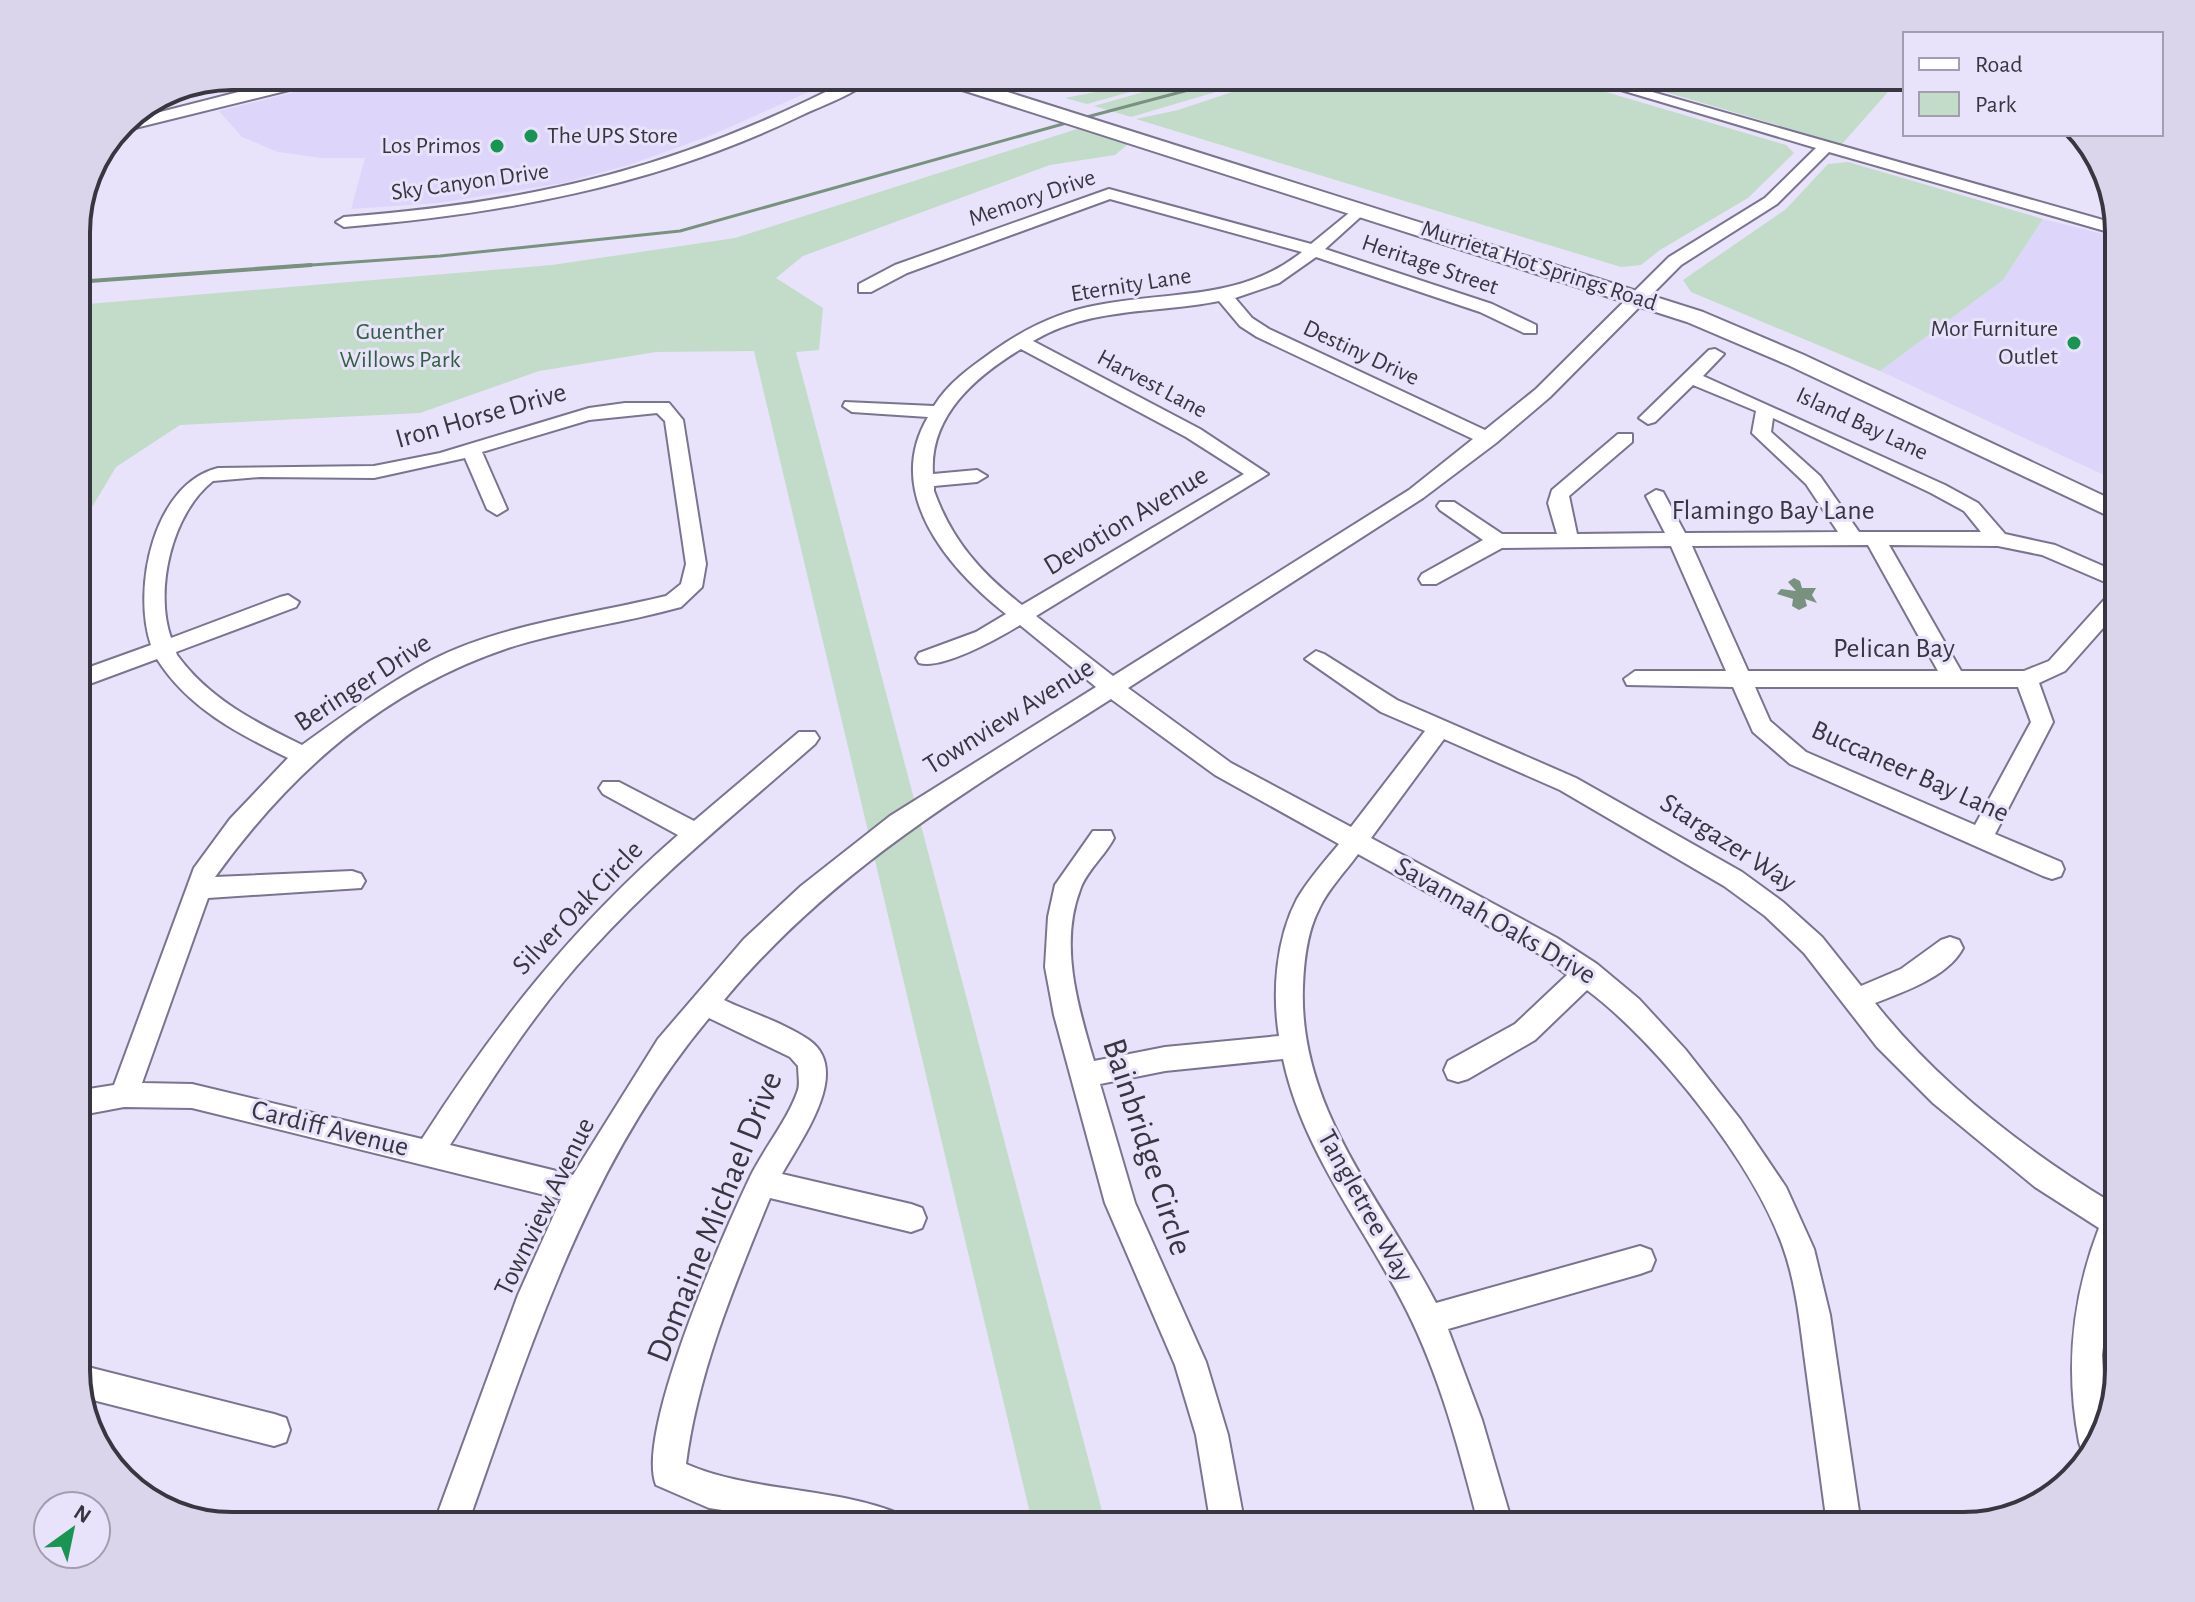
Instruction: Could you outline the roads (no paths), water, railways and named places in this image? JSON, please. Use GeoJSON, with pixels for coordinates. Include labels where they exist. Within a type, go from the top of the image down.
{"type":"FeatureCollection","features":[{"type":"Feature","properties":{"kind":"main road"},"geometry":{"type":"LineString","coordinates":[[173,103],[223,90]]}},
{"type":"Feature","properties":{"kind":"main road"},"geometry":{"type":"LineString","coordinates":[[142,122],[268,90]]}},
{"type":"Feature","properties":{"kind":"main road","name":"Murrieta Hot Springs Road"},"geometry":{"type":"LineString","coordinates":[[983,90],[1360,209],[1645,291],[2105,506]]}},
{"type":"Feature","properties":{"kind":"main road","name":"Murrieta Hot Springs Road"},"geometry":{"type":"LineString","coordinates":[[1024,90],[1802,343],[2105,486]]}},
{"type":"Feature","properties":{"kind":"street","name":"Sky Canyon Drive"},"geometry":{"type":"LineString","coordinates":[[344,222],[486,208],[612,181],[754,131],[842,90]]}},
{"type":"Feature","properties":{"kind":"street"},"geometry":{"type":"LineString","coordinates":[[1629,90],[2105,226]]}},
{"type":"Feature","properties":{"kind":"street","name":"Townview Avenue"},"geometry":{"type":"LineString","coordinates":[[455,1512],[533,1295],[580,1190],[642,1086],[704,1003],[753,947],[860,850],[1416,494],[1543,393],[1675,261],[1771,201],[1825,147]]}},
{"type":"Feature","properties":{"kind":"street","name":"Memory Drive"},"geometry":{"type":"LineString","coordinates":[[865,288],[901,269],[1109,194],[1232,225],[1312,250]]}},
{"type":"Feature","properties":{"kind":"street","name":"Eternity Lane"},"geometry":{"type":"LineString","coordinates":[[1112,687],[961,565],[939,536],[928,511],[922,458],[938,412],[969,376],[1019,341],[1054,323],[1088,312],[1224,296],[1285,274],[1360,209]]}},
{"type":"Feature","properties":{"kind":"street","name":"Heritage Street"},"geometry":{"type":"LineString","coordinates":[[1312,250],[1486,308],[1530,329]]}},
{"type":"Feature","properties":{"kind":"street","name":"Destiny Drive"},"geometry":{"type":"LineString","coordinates":[[1224,296],[1246,322],[1263,333],[1489,439]]}},
{"type":"Feature","properties":{"kind":"street","name":"Harvest Lane"},"geometry":{"type":"LineString","coordinates":[[1019,341],[1193,433],[1258,474]]}},
{"type":"Feature","properties":{"kind":"street"},"geometry":{"type":"LineString","coordinates":[[1648,418],[1715,354]]}},
{"type":"Feature","properties":{"kind":"street","name":"Island Bay Lane"},"geometry":{"type":"LineString","coordinates":[[1690,377],[1768,409],[1971,507],[1998,539]]}},
{"type":"Feature","properties":{"kind":"street","name":"Iron Horse Drive"},"geometry":{"type":"LineString","coordinates":[[304,756],[229,719],[197,694],[160,649],[152,603],[157,567],[166,534],[202,479],[227,471],[371,473],[418,467],[472,452],[549,423],[638,406],[662,407]]}},
{"type":"Feature","properties":{"kind":"street"},"geometry":{"type":"LineString","coordinates":[[852,406],[938,412]]}},
{"type":"Feature","properties":{"kind":"street","name":"Beringer Drive"},"geometry":{"type":"LineString","coordinates":[[124,1095],[203,875],[239,826],[304,756],[368,709],[440,665],[506,641],[673,602],[691,587],[696,564],[674,420],[662,407]]}},
{"type":"Feature","properties":{"kind":"street"},"geometry":{"type":"LineString","coordinates":[[1768,409],[1764,413],[1761,433],[1813,480],[1864,538],[1954,679]]}},
{"type":"Feature","properties":{"kind":"street"},"geometry":{"type":"LineString","coordinates":[[1569,540],[1558,503],[1559,494],[1625,438]]}},
{"type":"Feature","properties":{"kind":"street"},"geometry":{"type":"LineString","coordinates":[[472,452],[497,509]]}},
{"type":"Feature","properties":{"kind":"street","name":"Devotion Avenue"},"geometry":{"type":"LineString","coordinates":[[927,658],[984,637],[1022,616],[1258,474]]}},
{"type":"Feature","properties":{"kind":"street"},"geometry":{"type":"LineString","coordinates":[[923,481],[977,476]]}},
{"type":"Feature","properties":{"kind":"street","name":"Buccaneer Bay Lane"},"geometry":{"type":"LineString","coordinates":[[1656,496],[1679,540],[1761,726],[1798,758],[2052,869]]}},
{"type":"Feature","properties":{"kind":"street"},"geometry":{"type":"LineString","coordinates":[[1447,506],[1491,532],[1498,541]]}},
{"type":"Feature","properties":{"kind":"street","name":"Flamingo Bay Lane"},"geometry":{"type":"LineString","coordinates":[[1429,579],[1498,541],[1864,538],[1998,539],[2048,550],[2105,575]]}},
{"type":"Feature","properties":{"kind":"street"},"geometry":{"type":"LineString","coordinates":[[90,676],[288,602]]}},
{"type":"Feature","properties":{"kind":"street","name":"Pelican Bay"},"geometry":{"type":"LineString","coordinates":[[1635,679],[2026,679],[2057,666],[2105,612]]}},
{"type":"Feature","properties":{"kind":"street","name":"Stargazer Way"},"geometry":{"type":"LineString","coordinates":[[1316,659],[1389,706],[1438,730],[1568,784],[1733,879],[1774,909],[1813,945],[1887,1039],[1955,1105],[2045,1178],[2105,1213]]}},
{"type":"Feature","properties":{"kind":"street"},"geometry":{"type":"LineString","coordinates":[[1981,837],[2042,722],[2026,679]]}},
{"type":"Feature","properties":{"kind":"street","name":"Savannah Oaks Drive"},"geometry":{"type":"LineString","coordinates":[[1112,687],[1179,740],[1223,769],[1548,946],[1588,972],[1630,1007],[1675,1057],[1730,1128],[1776,1197],[1799,1249],[1814,1315],[1840,1512]]}},
{"type":"Feature","properties":{"kind":"street","name":"Tangletree Way"},"geometry":{"type":"LineString","coordinates":[[1438,730],[1391,795],[1323,878],[1295,931],[1289,964],[1288,1003],[1295,1046],[1314,1112],[1331,1152],[1397,1259],[1428,1320],[1475,1451],[1492,1512]]}},
{"type":"Feature","properties":{"kind":"street","name":"Silver Oak Circle"},"geometry":{"type":"LineString","coordinates":[[429,1153],[485,1064],[581,943],[807,738]]}},
{"type":"Feature","properties":{"kind":"street"},"geometry":{"type":"LineString","coordinates":[[611,788],[698,834]]}},
{"type":"Feature","properties":{"kind":"street","name":"Bainbridge Circle"},"geometry":{"type":"LineString","coordinates":[[1102,838],[1068,885],[1061,917],[1058,967],[1120,1203],[1140,1255],[1190,1362],[1212,1435],[1226,1512]]}},
{"type":"Feature","properties":{"kind":"street"},"geometry":{"type":"LineString","coordinates":[[199,888],[352,881]]}},
{"type":"Feature","properties":{"kind":"street"},"geometry":{"type":"LineString","coordinates":[[1857,999],[1910,977],[1950,948]]}},
{"type":"Feature","properties":{"kind":"street"},"geometry":{"type":"LineString","coordinates":[[1458,1070],[1525,1032],[1588,972]]}},
{"type":"Feature","properties":{"kind":"street","name":"Domaine Michael Drive"},"geometry":{"type":"LineString","coordinates":[[704,1003],[800,1049],[812,1062],[812,1091],[762,1183],[710,1307],[675,1421],[668,1473],[709,1491],[835,1512]]}},
{"type":"Feature","properties":{"kind":"street"},"geometry":{"type":"LineString","coordinates":[[1084,1075],[1165,1059],[1295,1046]]}},
{"type":"Feature","properties":{"kind":"street","name":"Cardiff Avenue"},"geometry":{"type":"LineString","coordinates":[[90,1101],[124,1095],[192,1096],[580,1190]]}},
{"type":"Feature","properties":{"kind":"street"},"geometry":{"type":"LineString","coordinates":[[762,1183],[911,1218]]}},
{"type":"Feature","properties":{"kind":"street"},"geometry":{"type":"LineString","coordinates":[[2092,1428],[2087,1404],[2085,1334],[2105,1254]]}},
{"type":"Feature","properties":{"kind":"street"},"geometry":{"type":"LineString","coordinates":[[1428,1320],[1640,1260]]}},
{"type":"Feature","properties":{"kind":"street"},"geometry":{"type":"LineString","coordinates":[[91,1384],[274,1430]]}},
{"type":"Feature","properties":{"kind":"waterway"},"geometry":{"type":"LineString","coordinates":[[1083,118],[1188,90]]}},
{"type":"Feature","properties":{"kind":"waterway"},"geometry":{"type":"LineString","coordinates":[[294,266],[440,256],[680,231],[1070,122]]}},
{"type":"Feature","properties":{"kind":"waterway"},"geometry":{"type":"LineString","coordinates":[[294,266],[311,265]]}},
{"type":"Feature","properties":{"kind":"waterway"},"geometry":{"type":"LineString","coordinates":[[90,281],[294,266]]}},
{"type":"Feature","properties":{"kind":"waterway"},"geometry":{"type":"LineString","coordinates":[[283,267],[294,266]]}},
{"type":"Feature","properties":{"kind":"place","name":"The UPS Store"},"geometry":{"type":"Point","coordinates":[531,136]}},
{"type":"Feature","properties":{"kind":"place","name":"Los Primos"},"geometry":{"type":"Point","coordinates":[497,146]}},
{"type":"Feature","properties":{"kind":"place","name":"Mor Furniture Outlet"},"geometry":{"type":"Point","coordinates":[2074,343]}},
{"type":"Feature","properties":{"kind":"park label","name":"Guenther Willows Park"},"geometry":{"type":"Point","coordinates":[400,346]}}]}
